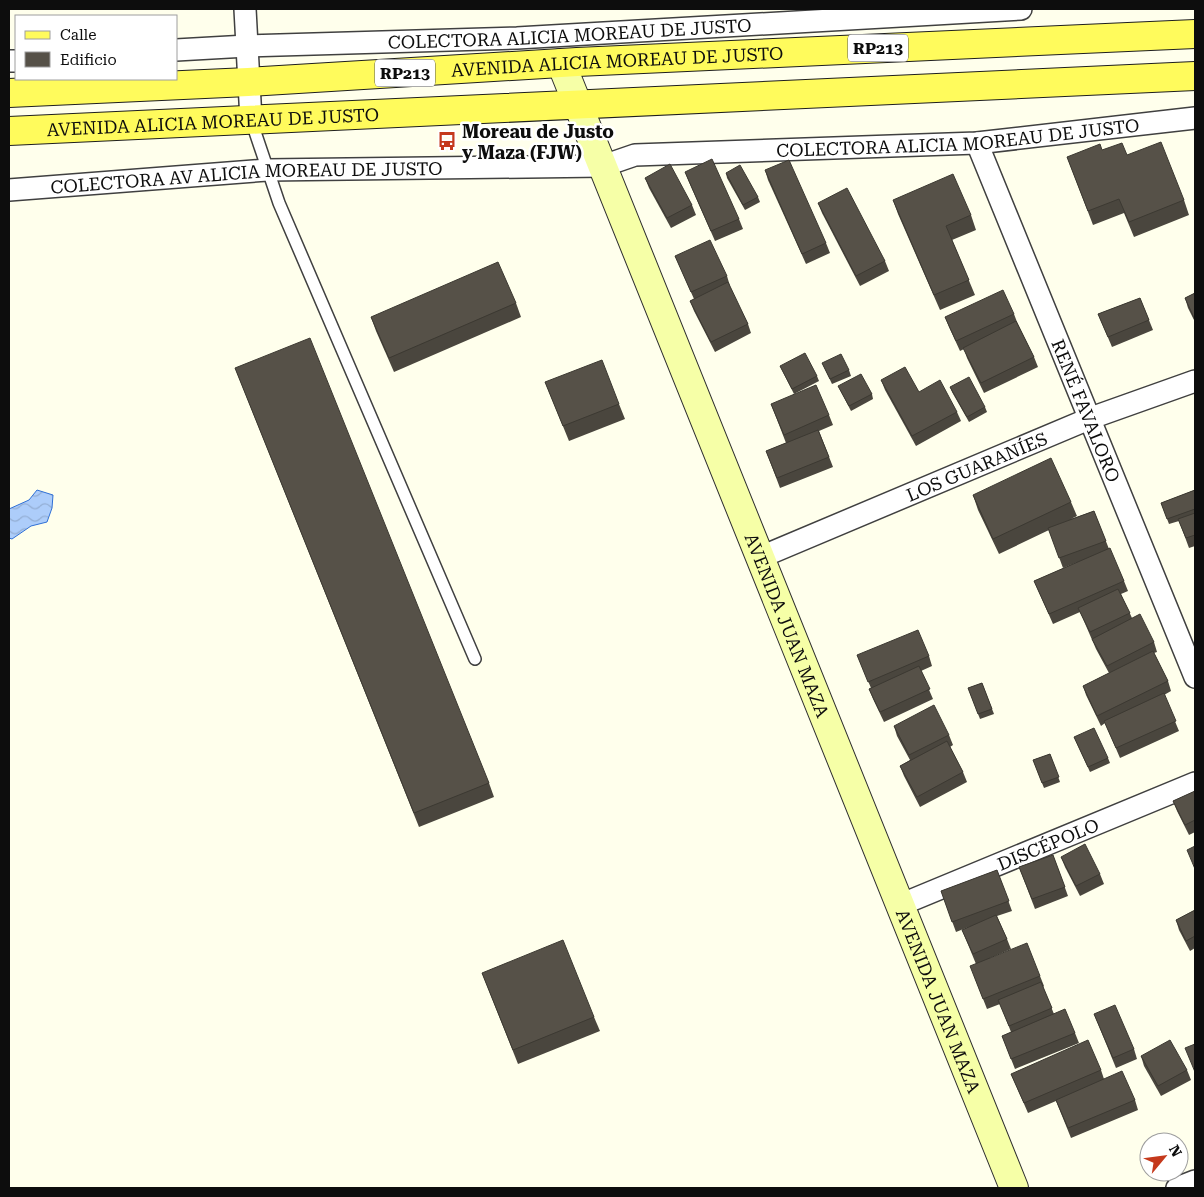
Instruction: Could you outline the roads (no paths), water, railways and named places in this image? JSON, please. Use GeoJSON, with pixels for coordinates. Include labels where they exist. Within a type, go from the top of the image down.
{"type":"FeatureCollection","features":[{"type":"Feature","properties":{"kind":"main road","name":"AVENIDA ALICIA MOREAU DE JUSTO"},"geometry":{"type":"LineString","coordinates":[[9,131],[250,103],[561,63],[1195,34]]}},
{"type":"Feature","properties":{"kind":"main road","name":"AVENIDA JUAN MAZA"},"geometry":{"type":"LineString","coordinates":[[561,63],[1014,1188]]}},
{"type":"Feature","properties":{"kind":"main road","name":"AVENIDA ALICIA MOREAU DE JUSTO"},"geometry":{"type":"LineString","coordinates":[[9,94],[250,103],[578,105],[1195,76]]}},
{"type":"Feature","properties":{"kind":"street"},"geometry":{"type":"LineString","coordinates":[[245,9],[250,103]]}},
{"type":"Feature","properties":{"kind":"street","name":"COLECTORA ALICIA MOREAU DE JUSTO"},"geometry":{"type":"LineString","coordinates":[[178,50],[517,38],[1021,9]]}},
{"type":"Feature","properties":{"kind":"street","name":"COLECTORA ALICIA MOREAU DE JUSTO"},"geometry":{"type":"LineString","coordinates":[[603,166],[635,155],[978,142],[1195,118]]}},
{"type":"Feature","properties":{"kind":"street","name":"RENÉ FAVALORO"},"geometry":{"type":"LineString","coordinates":[[978,142],[1195,677]]}},
{"type":"Feature","properties":{"kind":"street","name":"COLECTORA AV ALICIA MOREAU DE JUSTO"},"geometry":{"type":"LineString","coordinates":[[9,190],[267,170],[603,166]]}},
{"type":"Feature","properties":{"kind":"street","name":"LOS GUARANÍES"},"geometry":{"type":"LineString","coordinates":[[761,557],[1091,418],[1195,381]]}},
{"type":"Feature","properties":{"kind":"street","name":"DISCÉPOLO"},"geometry":{"type":"LineString","coordinates":[[900,905],[1195,782]]}},
{"type":"Feature","properties":{"kind":"street"},"geometry":{"type":"LineString","coordinates":[[1177,1188],[1195,1181]]}},
{"type":"Feature","properties":{"kind":"lane"},"geometry":{"type":"LineString","coordinates":[[250,103],[267,170],[278,203],[474,658]]}},
{"type":"Feature","properties":{"kind":"water"},"geometry":{"type":"Polygon","coordinates":[[[37,490],[53,495],[52,508],[47,522],[31,526],[12,539],[9,538],[9,509],[29,500],[37,490]]]}},
{"type":"Feature","properties":{"kind":"place","name":"Moreau de Justo y Maza (FJW)"},"geometry":{"type":"Point","coordinates":[447,141]}}]}
